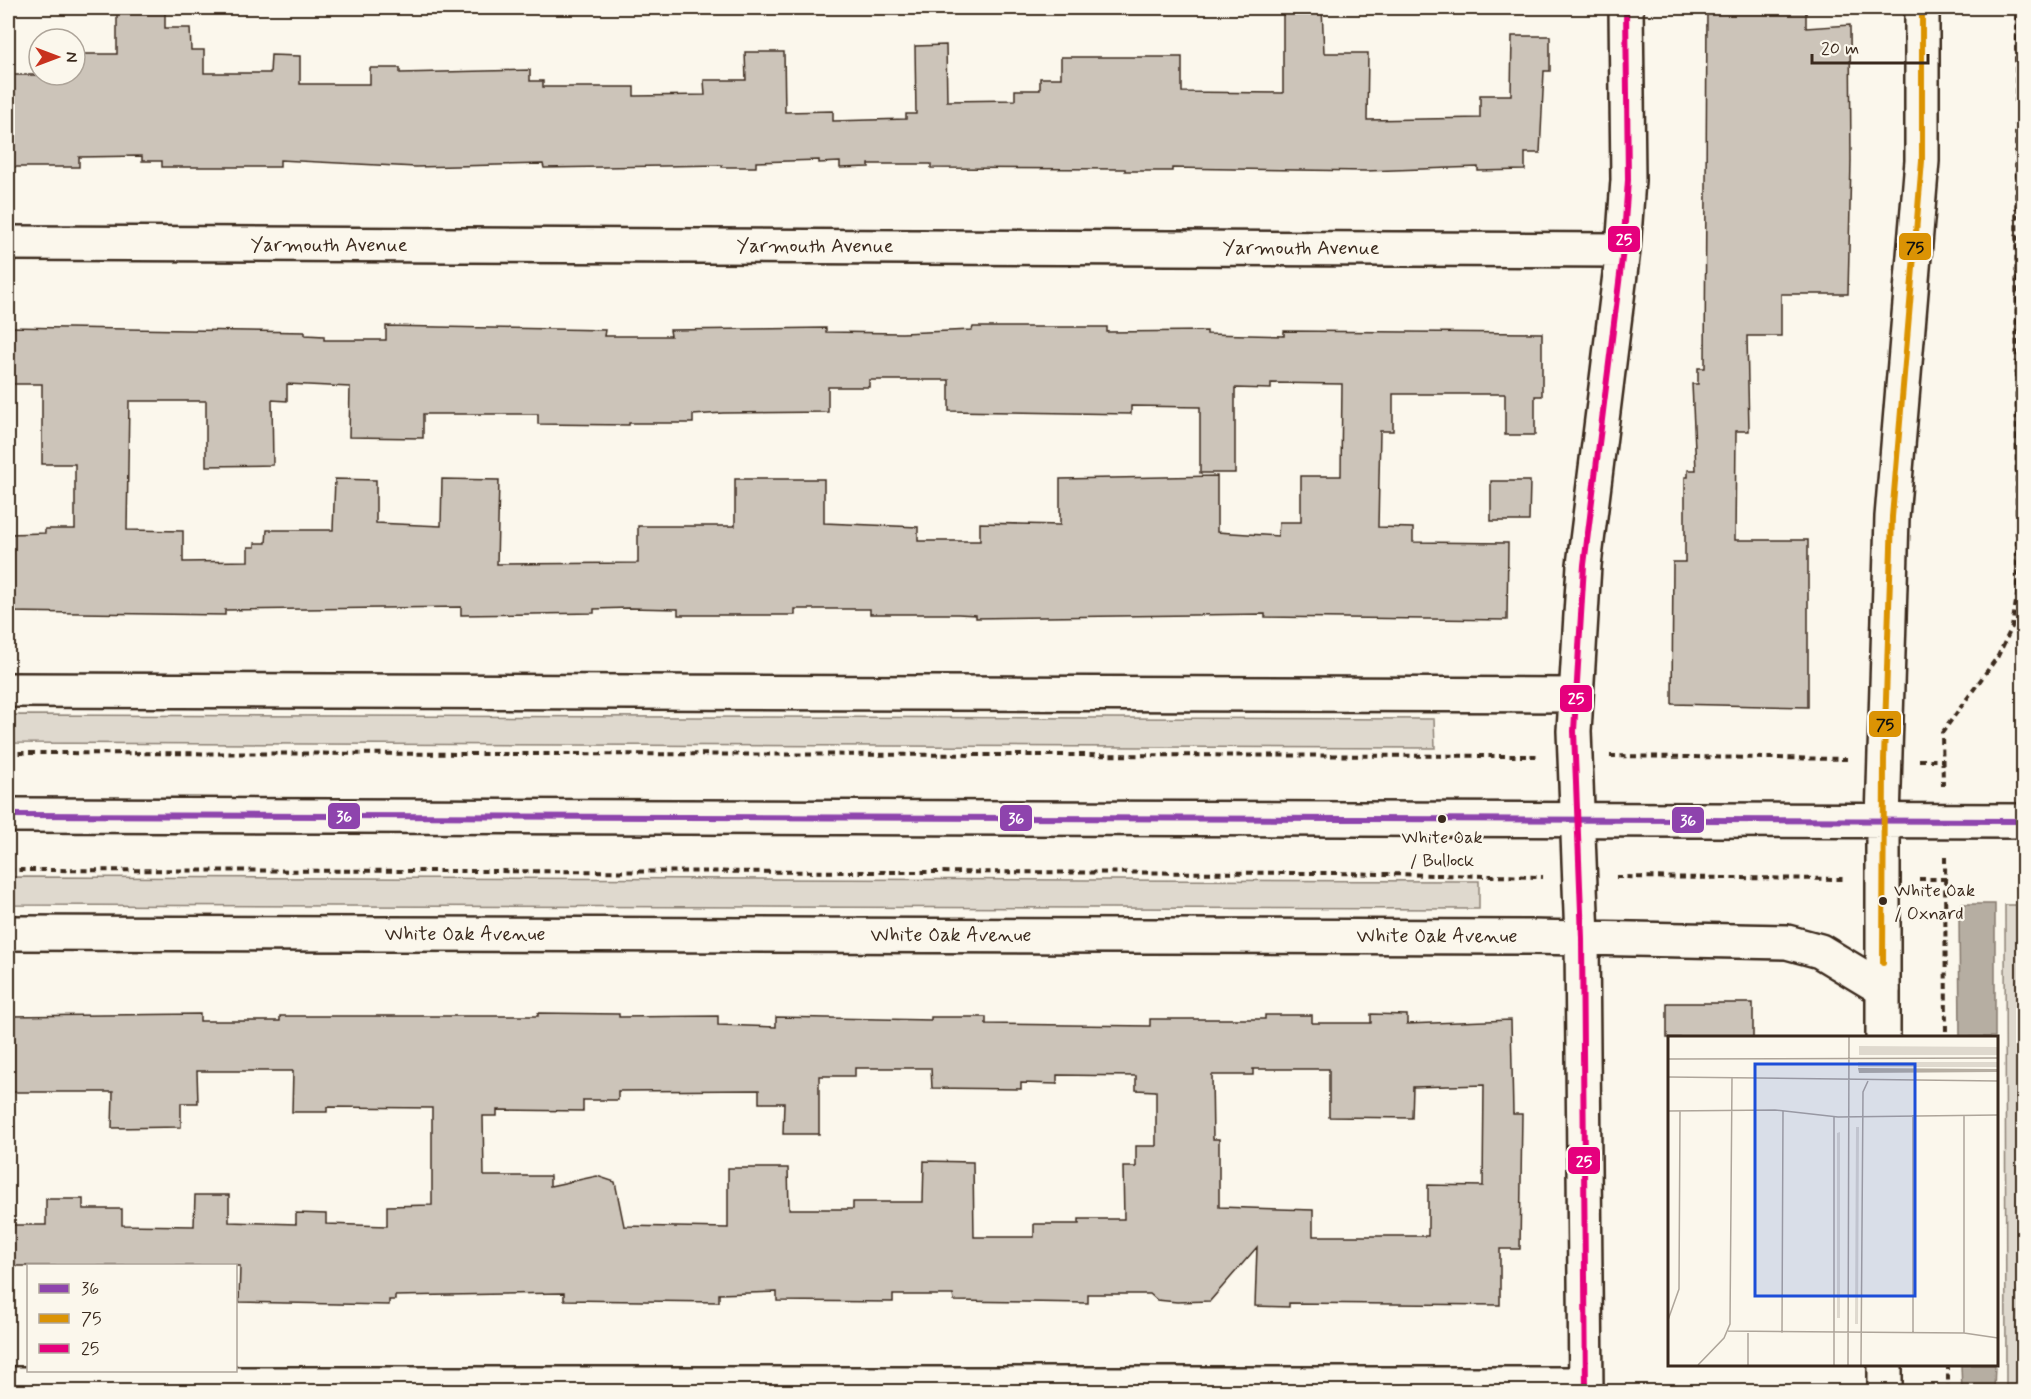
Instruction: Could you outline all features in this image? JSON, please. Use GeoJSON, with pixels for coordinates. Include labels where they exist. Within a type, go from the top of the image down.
{"type":"FeatureCollection","features":[{"type":"Feature","properties":{"kind":"street"},"geometry":{"type":"LineString","coordinates":[[8,1384],[1586,1388],[1582,938],[1574,756],[1584,565],[1623,250],[1628,180],[1626,8]]}},
{"type":"Feature","properties":{"kind":"street"},"geometry":{"type":"LineString","coordinates":[[1883,1036],[1883,820],[1892,518],[1922,161],[1922,8]]}},
{"type":"Feature","properties":{"kind":"street","name":"Yarmouth Avenue"},"geometry":{"type":"LineString","coordinates":[[8,243],[1623,250]]}},
{"type":"Feature","properties":{"kind":"street"},"geometry":{"type":"LineString","coordinates":[[8,690],[1576,695]]}},
{"type":"Feature","properties":{"kind":"street"},"geometry":{"type":"LineString","coordinates":[[8,815],[2024,820]]}},
{"type":"Feature","properties":{"kind":"street","name":"White Oak Avenue"},"geometry":{"type":"LineString","coordinates":[[8,933],[1582,938],[1787,942],[1820,951],[1883,989]]}},
{"type":"Feature","properties":{"kind":"street"},"geometry":{"type":"LineString","coordinates":[[1885,1366],[1885,1392]]}},
{"type":"Feature","properties":{"kind":"path"},"geometry":{"type":"LineString","coordinates":[[1942,733],[1998,657],[2012,627],[2017,595],[2016,8]]}},
{"type":"Feature","properties":{"kind":"path"},"geometry":{"type":"LineString","coordinates":[[8,753],[1520,756]]}},
{"type":"Feature","properties":{"kind":"path"},"geometry":{"type":"LineString","coordinates":[[1638,756],[1832,759]]}},
{"type":"Feature","properties":{"kind":"path"},"geometry":{"type":"LineString","coordinates":[[8,870],[1333,873],[1516,876]]}},
{"type":"Feature","properties":{"kind":"path"},"geometry":{"type":"LineString","coordinates":[[1639,878],[1829,879]]}},
{"type":"Feature","properties":{"kind":"path"},"geometry":{"type":"LineString","coordinates":[[1946,895],[1946,1036]]}},
{"type":"Feature","properties":{"kind":"path"},"geometry":{"type":"LineString","coordinates":[[1948,1366],[1948,1392]]}},
{"type":"Feature","properties":{"kind":"shaded area"},"geometry":{"type":"Polygon","coordinates":[[[8,715],[1434,719],[1435,748],[8,743],[8,715]]]}},
{"type":"Feature","properties":{"kind":"shaded area"},"geometry":{"type":"Polygon","coordinates":[[[8,877],[1479,881],[1479,909],[8,905],[8,877]]]}},
{"type":"Feature","properties":{"kind":"shaded area"},"geometry":{"type":"Polygon","coordinates":[[[1962,904],[1995,904],[1995,1036],[1960,1036],[1959,911],[1962,904]]]}},
{"type":"Feature","properties":{"kind":"shaded area"},"geometry":{"type":"Polygon","coordinates":[[[2005,905],[2024,905],[2023,1392],[2006,1391],[2005,905]]]}},
{"type":"Feature","properties":{"kind":"shaded area"},"geometry":{"type":"Polygon","coordinates":[[[1961,1366],[1995,1366],[1994,1391],[1962,1391],[1961,1366]]]}},
{"type":"Feature","properties":{"kind":"building"},"geometry":{"type":"Polygon","coordinates":[[[117,8],[165,8],[165,28],[190,28],[191,50],[204,50],[204,73],[270,73],[271,55],[300,56],[300,84],[370,84],[370,68],[400,68],[400,73],[530,70],[530,81],[543,81],[543,87],[634,87],[634,96],[705,95],[704,80],[746,80],[745,52],[784,52],[785,112],[833,111],[833,121],[906,119],[906,114],[916,114],[915,46],[946,45],[947,101],[1015,100],[1015,90],[1040,90],[1040,78],[1061,78],[1061,57],[1182,57],[1182,92],[1283,93],[1283,8],[1322,8],[1324,53],[1368,53],[1367,120],[1480,118],[1480,95],[1511,95],[1512,36],[1550,36],[1550,71],[1544,71],[1540,153],[1525,153],[1525,170],[1478,171],[1478,167],[1366,171],[1172,168],[1172,171],[1125,171],[1125,169],[931,168],[931,164],[869,164],[869,167],[840,168],[840,162],[819,163],[819,160],[756,162],[756,167],[722,167],[722,165],[544,168],[543,164],[416,167],[280,160],[280,167],[162,167],[162,161],[142,161],[142,156],[79,157],[79,167],[8,167],[8,75],[27,75],[27,87],[87,87],[87,54],[117,54],[117,8]]]}},
{"type":"Feature","properties":{"kind":"building"},"geometry":{"type":"Polygon","coordinates":[[[1707,8],[1806,8],[1806,28],[1850,25],[1851,161],[1848,294],[1781,294],[1781,336],[1747,336],[1749,431],[1736,431],[1735,540],[1808,540],[1808,707],[1672,704],[1673,562],[1685,562],[1685,477],[1688,477],[1688,470],[1696,470],[1692,384],[1698,384],[1698,368],[1705,368],[1707,8]]]}},
{"type":"Feature","properties":{"kind":"building"},"geometry":{"type":"Polygon","coordinates":[[[386,326],[605,330],[604,336],[671,336],[670,330],[826,328],[826,332],[902,333],[972,330],[973,327],[1107,327],[1107,332],[1207,331],[1207,334],[1284,336],[1284,331],[1542,333],[1542,396],[1535,396],[1535,435],[1505,435],[1505,394],[1393,394],[1393,431],[1380,431],[1378,527],[1413,528],[1413,542],[1508,543],[1507,620],[1265,617],[1265,614],[976,618],[976,615],[958,614],[870,614],[870,609],[795,609],[795,615],[678,615],[678,609],[628,608],[594,609],[594,613],[461,615],[461,607],[225,610],[225,615],[8,612],[8,534],[45,533],[45,529],[75,529],[75,464],[42,464],[42,384],[8,384],[8,327],[305,332],[305,335],[324,336],[324,340],[386,340],[386,326]],[[869,380],[869,387],[828,387],[828,412],[693,415],[693,423],[538,424],[538,414],[423,414],[423,438],[349,437],[350,387],[287,384],[287,401],[272,400],[273,465],[206,466],[206,401],[129,401],[127,530],[183,531],[183,562],[248,561],[248,547],[255,547],[255,543],[266,543],[267,530],[333,530],[335,479],[376,480],[376,523],[441,526],[442,479],[499,480],[497,564],[638,563],[638,526],[735,526],[735,479],[824,479],[824,523],[918,527],[918,541],[980,541],[980,523],[1060,525],[1060,479],[1217,476],[1217,532],[1278,536],[1279,522],[1301,522],[1301,476],[1341,476],[1342,384],[1271,383],[1271,389],[1235,388],[1235,473],[1200,473],[1200,407],[1131,406],[1131,414],[949,411],[949,380],[869,380]]]}},
{"type":"Feature","properties":{"kind":"building"},"geometry":{"type":"Polygon","coordinates":[[[1491,481],[1530,481],[1529,521],[1491,521],[1491,481]]]}},
{"type":"Feature","properties":{"kind":"building"},"geometry":{"type":"Polygon","coordinates":[[[1667,1003],[1753,1003],[1753,1036],[1668,1036],[1667,1038],[1667,1003]]]}},
{"type":"Feature","properties":{"kind":"building"},"geometry":{"type":"Polygon","coordinates":[[[538,1013],[619,1014],[619,1017],[718,1016],[718,1025],[776,1027],[776,1017],[931,1020],[931,1017],[986,1017],[986,1024],[1150,1026],[1150,1019],[1265,1019],[1265,1015],[1312,1015],[1312,1023],[1371,1023],[1371,1014],[1407,1015],[1407,1024],[1511,1020],[1513,1114],[1522,1114],[1520,1249],[1500,1249],[1500,1305],[1289,1303],[1289,1307],[1255,1306],[1257,1247],[1210,1301],[1177,1302],[1157,1300],[1150,1294],[1088,1294],[1088,1303],[954,1301],[953,1295],[893,1295],[893,1302],[777,1301],[777,1292],[719,1294],[719,1302],[564,1300],[564,1293],[395,1296],[395,1300],[389,1300],[389,1305],[239,1302],[240,1266],[237,1264],[27,1264],[27,1266],[8,1266],[8,1225],[46,1225],[46,1199],[83,1199],[83,1209],[122,1209],[122,1225],[194,1226],[195,1195],[229,1195],[229,1222],[296,1224],[296,1213],[326,1214],[326,1224],[387,1226],[387,1206],[432,1205],[432,1108],[327,1107],[327,1112],[292,1112],[293,1071],[197,1071],[198,1103],[181,1103],[181,1127],[112,1128],[113,1092],[8,1092],[8,1016],[200,1014],[200,1021],[280,1021],[280,1016],[538,1016],[538,1013]],[[855,1068],[855,1076],[819,1076],[819,1134],[783,1134],[784,1103],[759,1103],[759,1090],[618,1091],[618,1100],[583,1100],[583,1111],[497,1110],[497,1116],[483,1116],[484,1176],[550,1176],[550,1186],[597,1176],[615,1182],[624,1226],[728,1228],[728,1168],[788,1168],[789,1209],[853,1209],[853,1202],[923,1202],[924,1161],[973,1162],[974,1237],[1034,1237],[1034,1224],[1079,1224],[1079,1219],[1124,1219],[1123,1167],[1136,1167],[1136,1146],[1156,1146],[1156,1091],[1136,1090],[1136,1076],[1057,1075],[1057,1084],[1021,1083],[1021,1089],[932,1088],[931,1068],[855,1068]],[[1253,1069],[1253,1075],[1212,1075],[1213,1139],[1219,1139],[1219,1207],[1313,1210],[1313,1236],[1428,1236],[1428,1185],[1483,1186],[1484,1085],[1413,1087],[1412,1118],[1329,1117],[1329,1069],[1253,1069]]]}},
{"type":"Feature","properties":{"kind":"transit line","name":"25"},"geometry":{"type":"LineString","coordinates":[[1586,1392],[1582,938],[1574,731],[1584,565],[1623,250],[1628,180],[1626,8]]}},
{"type":"Feature","properties":{"kind":"transit line","name":"75"},"geometry":{"type":"LineString","coordinates":[[1883,963],[1884,759],[1892,517],[1922,161],[1922,8]]}},
{"type":"Feature","properties":{"kind":"transit line","name":"36"},"geometry":{"type":"LineString","coordinates":[[8,815],[2024,821]]}},
{"type":"Feature","properties":{"kind":"place","name":"White Oak / Bullock"},"geometry":{"type":"Point","coordinates":[1442,819]}},
{"type":"Feature","properties":{"kind":"place","name":"White Oak / Oxnard"},"geometry":{"type":"Point","coordinates":[1883,901]}}]}
